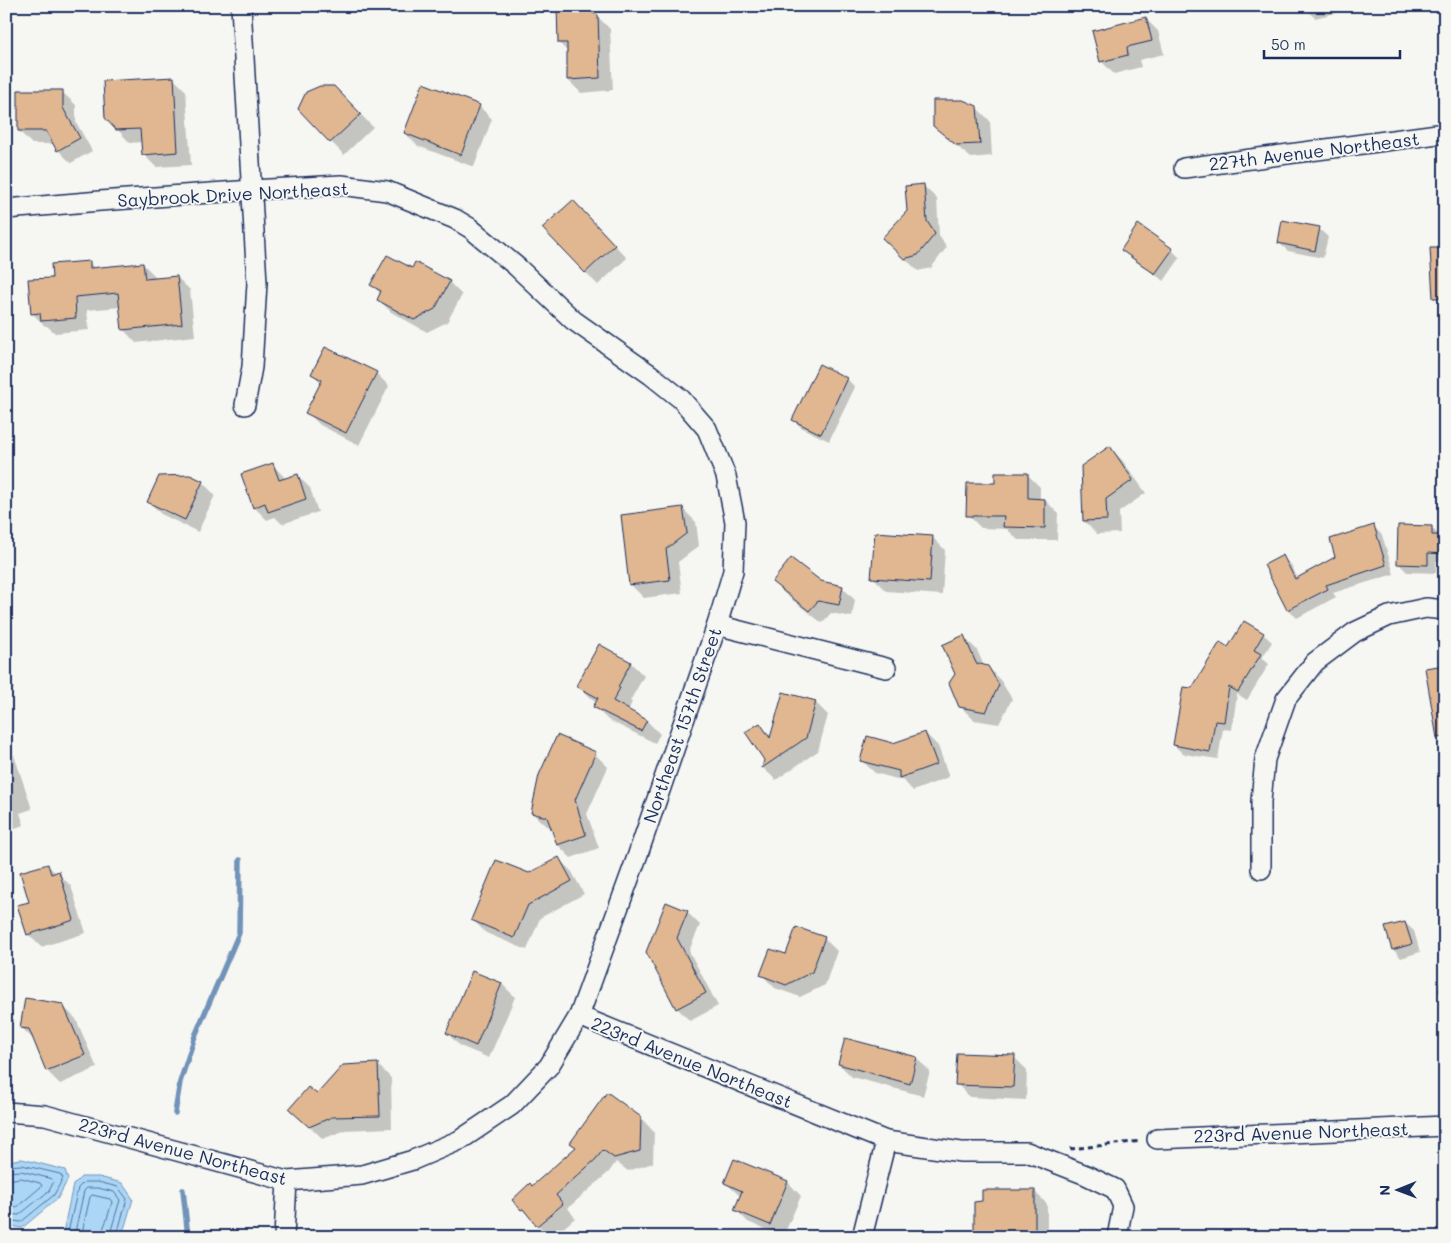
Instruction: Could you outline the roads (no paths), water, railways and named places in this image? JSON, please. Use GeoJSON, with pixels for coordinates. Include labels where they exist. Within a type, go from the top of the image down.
{"type":"FeatureCollection","features":[{"type":"Feature","properties":{"kind":"street"},"geometry":{"type":"LineString","coordinates":[[240,6],[257,283],[252,367],[245,405]]}},
{"type":"Feature","properties":{"kind":"street","name":"227th Avenue Northeast"},"geometry":{"type":"LineString","coordinates":[[1184,168],[1445,134]]}},
{"type":"Feature","properties":{"kind":"street","name":"Saybrook Drive Northeast"},"geometry":{"type":"LineString","coordinates":[[6,209],[341,185],[387,191],[455,219],[470,228],[516,266],[573,320],[651,375],[681,399],[707,429]]}},
{"type":"Feature","properties":{"kind":"street","name":"Northeast 157th Street"},"geometry":{"type":"LineString","coordinates":[[579,1016],[717,625],[733,570],[734,522],[726,476],[707,429]]}},
{"type":"Feature","properties":{"kind":"street"},"geometry":{"type":"LineString","coordinates":[[1261,869],[1261,801],[1265,759],[1286,699],[1315,662],[1355,632],[1389,616],[1426,608],[1445,610]]}},
{"type":"Feature","properties":{"kind":"street"},"geometry":{"type":"LineString","coordinates":[[717,625],[886,668]]}},
{"type":"Feature","properties":{"kind":"street","name":"223rd Avenue Northeast"},"geometry":{"type":"LineString","coordinates":[[6,1112],[45,1115],[288,1181],[362,1174],[413,1160],[460,1140],[512,1105],[549,1066],[579,1016],[886,1141],[961,1152],[1027,1152],[1086,1175],[1116,1189],[1123,1206],[1117,1237]]}},
{"type":"Feature","properties":{"kind":"street","name":"223rd Avenue Northeast"},"geometry":{"type":"LineString","coordinates":[[1157,1138],[1445,1126]]}},
{"type":"Feature","properties":{"kind":"street"},"geometry":{"type":"LineString","coordinates":[[862,1237],[886,1141]]}},
{"type":"Feature","properties":{"kind":"street"},"geometry":{"type":"LineString","coordinates":[[284,1237],[288,1181]]}},
{"type":"Feature","properties":{"kind":"water"},"geometry":{"type":"Polygon","coordinates":[[[22,1159],[65,1170],[68,1179],[58,1198],[22,1228],[6,1225],[6,1161],[22,1159]]]}},
{"type":"Feature","properties":{"kind":"water"},"geometry":{"type":"Polygon","coordinates":[[[81,1177],[99,1177],[122,1183],[133,1199],[120,1237],[62,1237],[73,1185],[81,1177]]]}},
{"type":"Feature","properties":{"kind":"waterway"},"geometry":{"type":"LineString","coordinates":[[175,1113],[180,1082],[195,1036],[239,933],[240,860]]}},
{"type":"Feature","properties":{"kind":"waterway"},"geometry":{"type":"LineString","coordinates":[[183,1190],[188,1237]]}}]}
